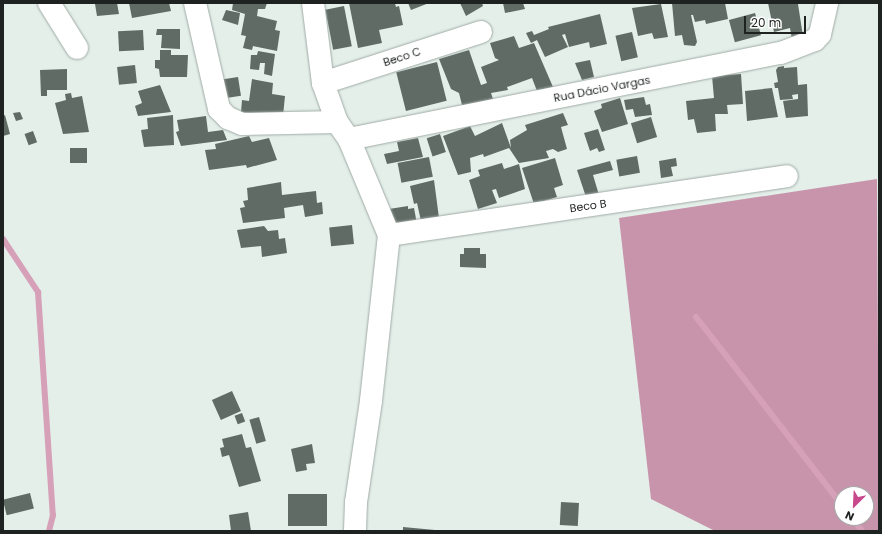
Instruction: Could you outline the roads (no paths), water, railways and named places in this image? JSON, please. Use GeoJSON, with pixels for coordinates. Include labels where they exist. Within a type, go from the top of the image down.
{"type":"FeatureCollection","features":[{"type":"Feature","properties":{"kind":"street"},"geometry":{"type":"LineString","coordinates":[[49,3],[77,48]]}},
{"type":"Feature","properties":{"kind":"street"},"geometry":{"type":"LineString","coordinates":[[195,3],[219,109],[228,118],[242,124],[343,131]]}},
{"type":"Feature","properties":{"kind":"street"},"geometry":{"type":"LineString","coordinates":[[313,3],[323,83],[390,235],[371,402],[356,502],[355,531]]}},
{"type":"Feature","properties":{"kind":"street","name":"Rua Dácio Vargas"},"geometry":{"type":"LineString","coordinates":[[343,131],[781,53],[814,40],[820,34],[827,3]]}},
{"type":"Feature","properties":{"kind":"street","name":"Beco C"},"geometry":{"type":"LineString","coordinates":[[323,83],[481,32]]}},
{"type":"Feature","properties":{"kind":"street","name":"Beco B"},"geometry":{"type":"LineString","coordinates":[[390,235],[787,176]]}},
{"type":"Feature","properties":{"kind":"waterway"},"geometry":{"type":"LineString","coordinates":[[3,239],[38,292],[53,515],[49,531]]}},
{"type":"Feature","properties":{"kind":"waterway"},"geometry":{"type":"LineString","coordinates":[[696,317],[834,495]]}},
{"type":"Feature","properties":{"kind":"waterway"},"geometry":{"type":"LineString","coordinates":[[858,526],[862,531]]}}]}
